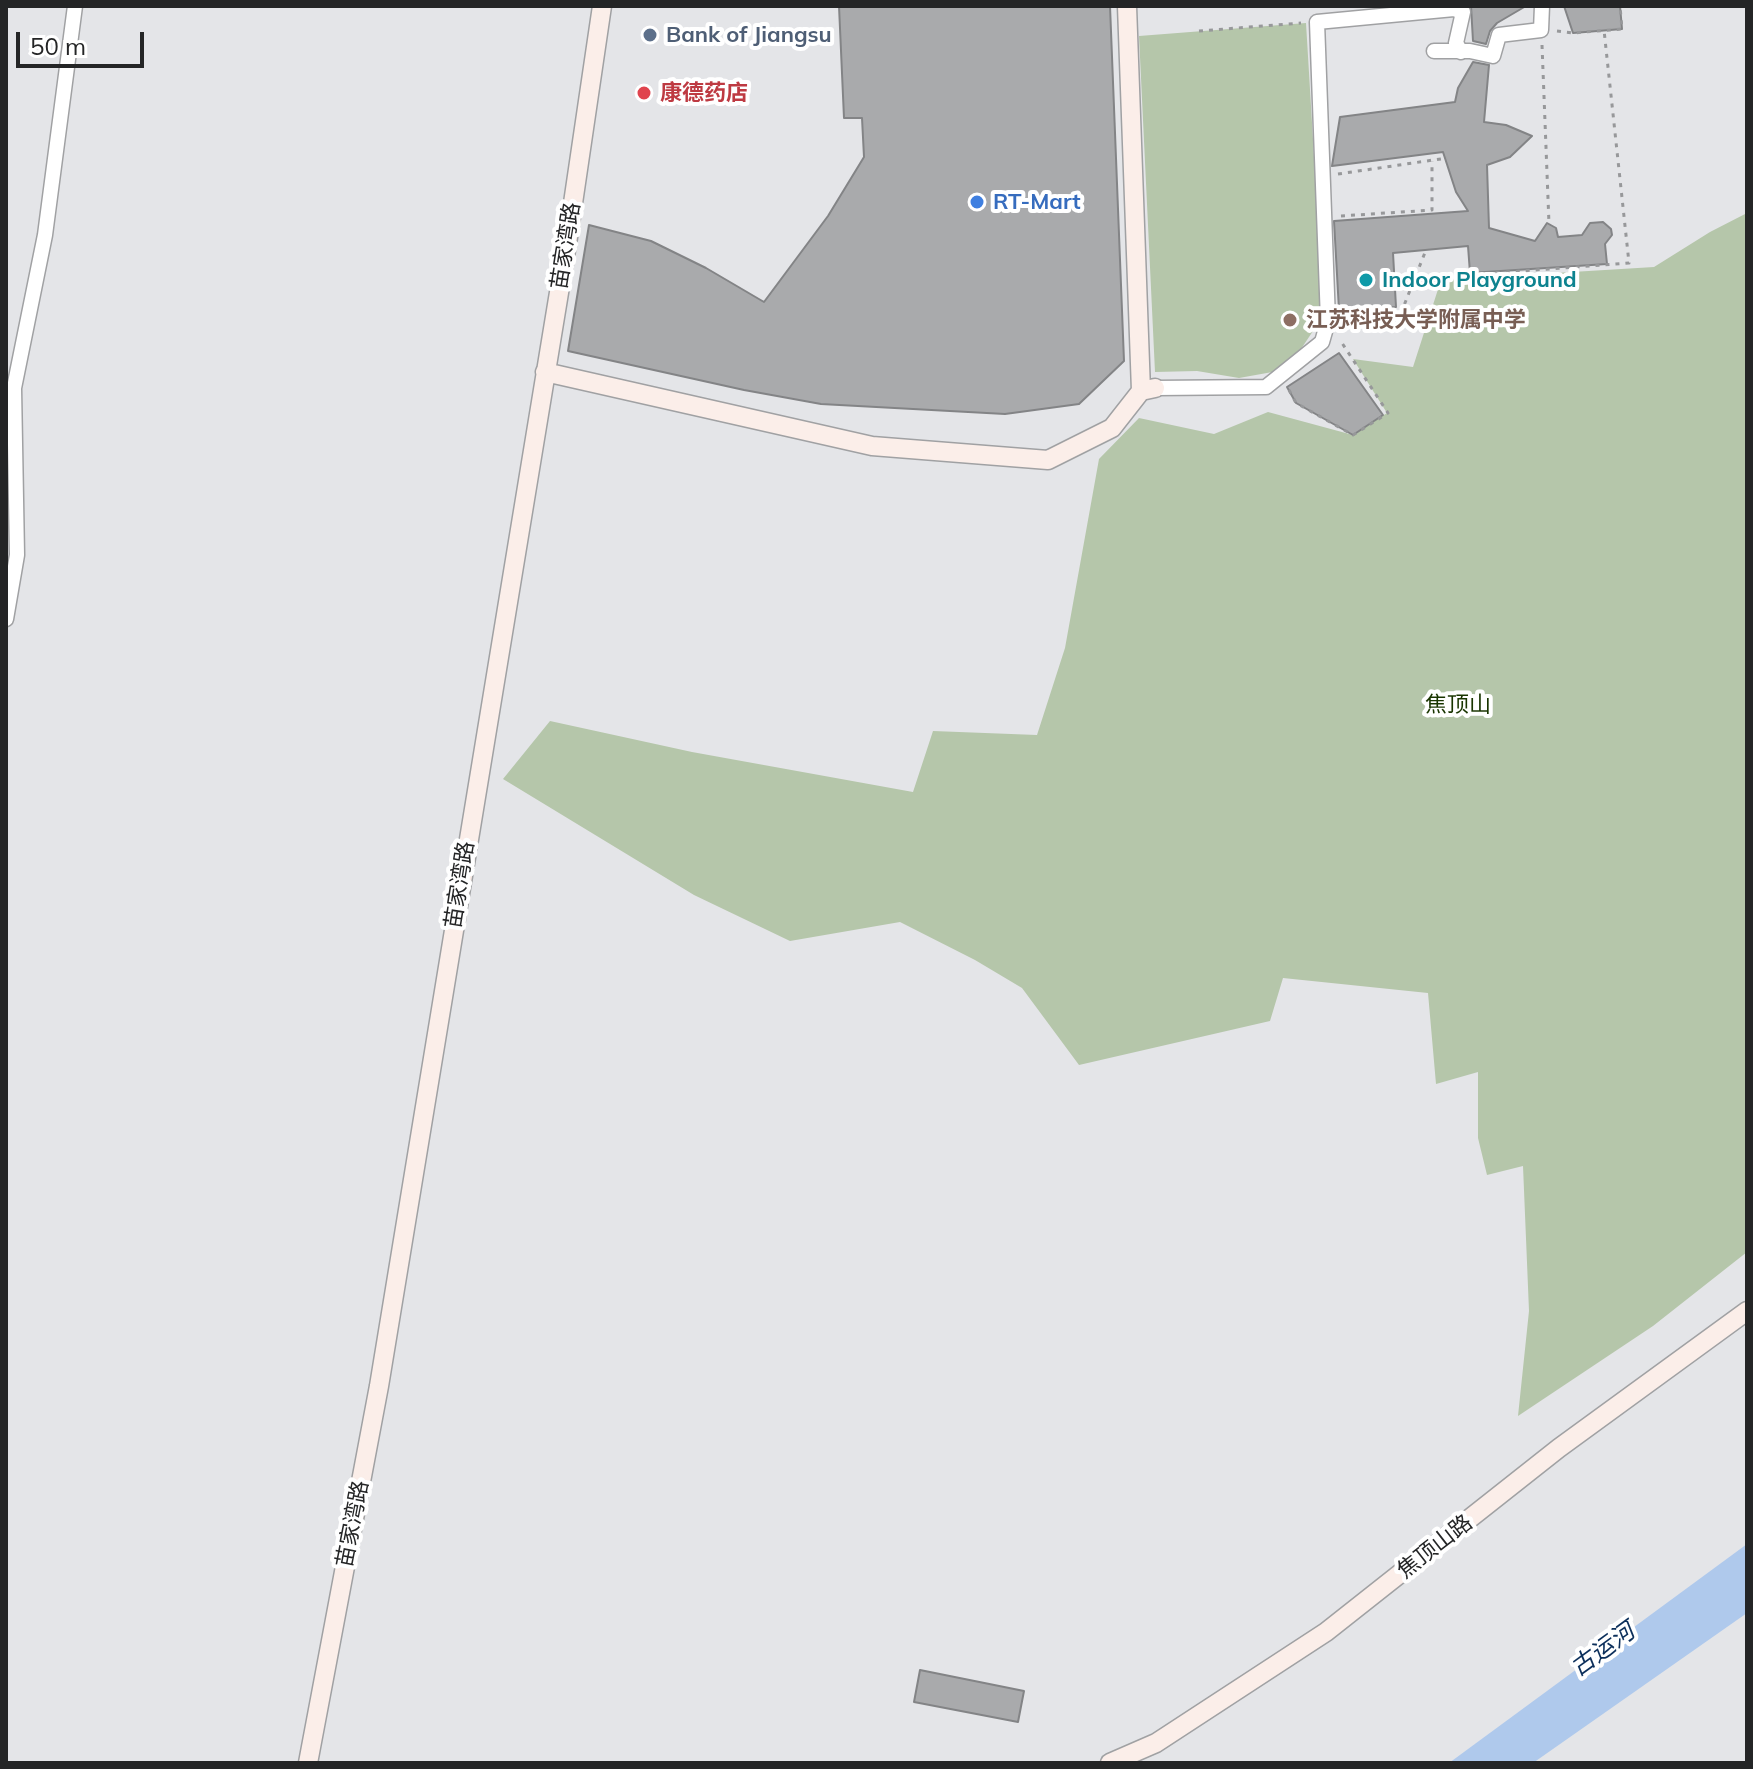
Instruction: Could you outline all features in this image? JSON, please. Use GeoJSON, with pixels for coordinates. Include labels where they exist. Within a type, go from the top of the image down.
{"type":"FeatureCollection","features":[{"type":"Feature","properties":{"kind":"street"},"geometry":{"type":"LineString","coordinates":[[6,619],[17,555],[14,388],[45,235],[75,6]]}},
{"type":"Feature","properties":{"kind":"street","name":"苗家湾路"},"geometry":{"type":"LineString","coordinates":[[308,1763],[379,1386],[567,244],[602,6]]}},
{"type":"Feature","properties":{"kind":"street"},"geometry":{"type":"LineString","coordinates":[[545,372],[872,446],[1048,460],[1112,428],[1148,389],[1127,6]]}},
{"type":"Feature","properties":{"kind":"street"},"geometry":{"type":"LineString","coordinates":[[1434,51],[1470,51],[1493,56],[1499,35],[1541,30],[1542,6]]}},
{"type":"Feature","properties":{"kind":"street"},"geometry":{"type":"LineString","coordinates":[[1148,389],[1266,387],[1322,342],[1328,321],[1317,22],[1454,7],[1463,12],[1456,43],[1461,52]]}},
{"type":"Feature","properties":{"kind":"street","name":"焦顶山路"},"geometry":{"type":"LineString","coordinates":[[1110,1763],[1156,1743],[1326,1632],[1559,1448],[1747,1311]]}},
{"type":"Feature","properties":{"kind":"path"},"geometry":{"type":"LineString","coordinates":[[1549,224],[1541,30],[1573,33],[1622,29],[1620,6]]}},
{"type":"Feature","properties":{"kind":"path"},"geometry":{"type":"LineString","coordinates":[[1199,31],[1317,22]]}},
{"type":"Feature","properties":{"kind":"path"},"geometry":{"type":"LineString","coordinates":[[1416,275],[1440,277],[1629,263],[1604,30]]}},
{"type":"Feature","properties":{"kind":"path"},"geometry":{"type":"LineString","coordinates":[[1323,176],[1447,158]]}},
{"type":"Feature","properties":{"kind":"path"},"geometry":{"type":"LineString","coordinates":[[1324,217],[1432,210],[1432,161]]}},
{"type":"Feature","properties":{"kind":"path"},"geometry":{"type":"LineString","coordinates":[[1280,375],[1296,403],[1353,435],[1388,413],[1328,321],[1401,313],[1426,250]]}},
{"type":"Feature","properties":{"kind":"green space"},"geometry":{"type":"Polygon","coordinates":[[[1306,23],[1322,289],[1317,325],[1299,352],[1278,371],[1239,378],[1197,371],[1155,372],[1139,36],[1306,23]]]}},
{"type":"Feature","properties":{"kind":"green space","name":"焦顶山"},"geometry":{"type":"Polygon","coordinates":[[[1747,213],[1747,1252],[1653,1326],[1518,1416],[1529,1311],[1523,1166],[1487,1175],[1478,1138],[1478,1072],[1436,1084],[1428,993],[1283,978],[1270,1021],[1079,1065],[1022,988],[900,922],[790,941],[694,895],[503,779],[550,721],[692,752],[913,792],[933,731],[1037,735],[1065,648],[1099,459],[1139,418],[1214,434],[1268,412],[1353,435],[1387,413],[1353,359],[1413,367],[1441,280],[1654,267],[1747,213]]]}},
{"type":"Feature","properties":{"kind":"water","name":"古运河"},"geometry":{"type":"Polygon","coordinates":[[[1747,1544],[1747,1613],[1533,1763],[1449,1763],[1747,1544]]]}},
{"type":"Feature","properties":{"kind":"building","name":"RT-Mart"},"geometry":{"type":"Polygon","coordinates":[[[839,6],[1110,6],[1124,361],[1079,404],[1005,414],[821,404],[568,351],[589,225],[651,241],[764,302],[828,216],[864,157],[862,118],[844,118],[839,6]]]}},
{"type":"Feature","properties":{"kind":"building"},"geometry":{"type":"Polygon","coordinates":[[[1471,6],[1526,6],[1497,23],[1490,31],[1486,44],[1473,41],[1471,6]]]}},
{"type":"Feature","properties":{"kind":"building"},"geometry":{"type":"Polygon","coordinates":[[[1564,6],[1620,6],[1622,29],[1573,33],[1564,6]]]}},
{"type":"Feature","properties":{"kind":"building"},"geometry":{"type":"Polygon","coordinates":[[[1473,62],[1489,65],[1484,122],[1506,125],[1532,136],[1510,157],[1487,165],[1489,228],[1535,241],[1547,223],[1556,228],[1558,237],[1582,235],[1590,223],[1603,222],[1611,229],[1612,235],[1605,244],[1607,264],[1470,273],[1468,246],[1393,253],[1396,307],[1339,310],[1334,221],[1468,211],[1456,192],[1443,152],[1332,166],[1340,117],[1455,102],[1458,88],[1473,62]]]}},
{"type":"Feature","properties":{"kind":"building"},"geometry":{"type":"Polygon","coordinates":[[[1339,353],[1383,415],[1353,435],[1296,403],[1287,387],[1339,353]]]}},
{"type":"Feature","properties":{"kind":"building"},"geometry":{"type":"Polygon","coordinates":[[[920,1670],[1024,1691],[1018,1722],[914,1702],[920,1670]]]}},
{"type":"Feature","properties":{"kind":"place","name":"Bank of Jiangsu"},"geometry":{"type":"Point","coordinates":[650,35]}},
{"type":"Feature","properties":{"kind":"place","name":"康德药店"},"geometry":{"type":"Point","coordinates":[644,93]}},
{"type":"Feature","properties":{"kind":"place","name":"RT-Mart"},"geometry":{"type":"Point","coordinates":[977,202]}},
{"type":"Feature","properties":{"kind":"place","name":"Indoor Playground"},"geometry":{"type":"Point","coordinates":[1366,280]}},
{"type":"Feature","properties":{"kind":"place","name":"江苏科技大学附属中学"},"geometry":{"type":"Point","coordinates":[1290,320]}}]}
